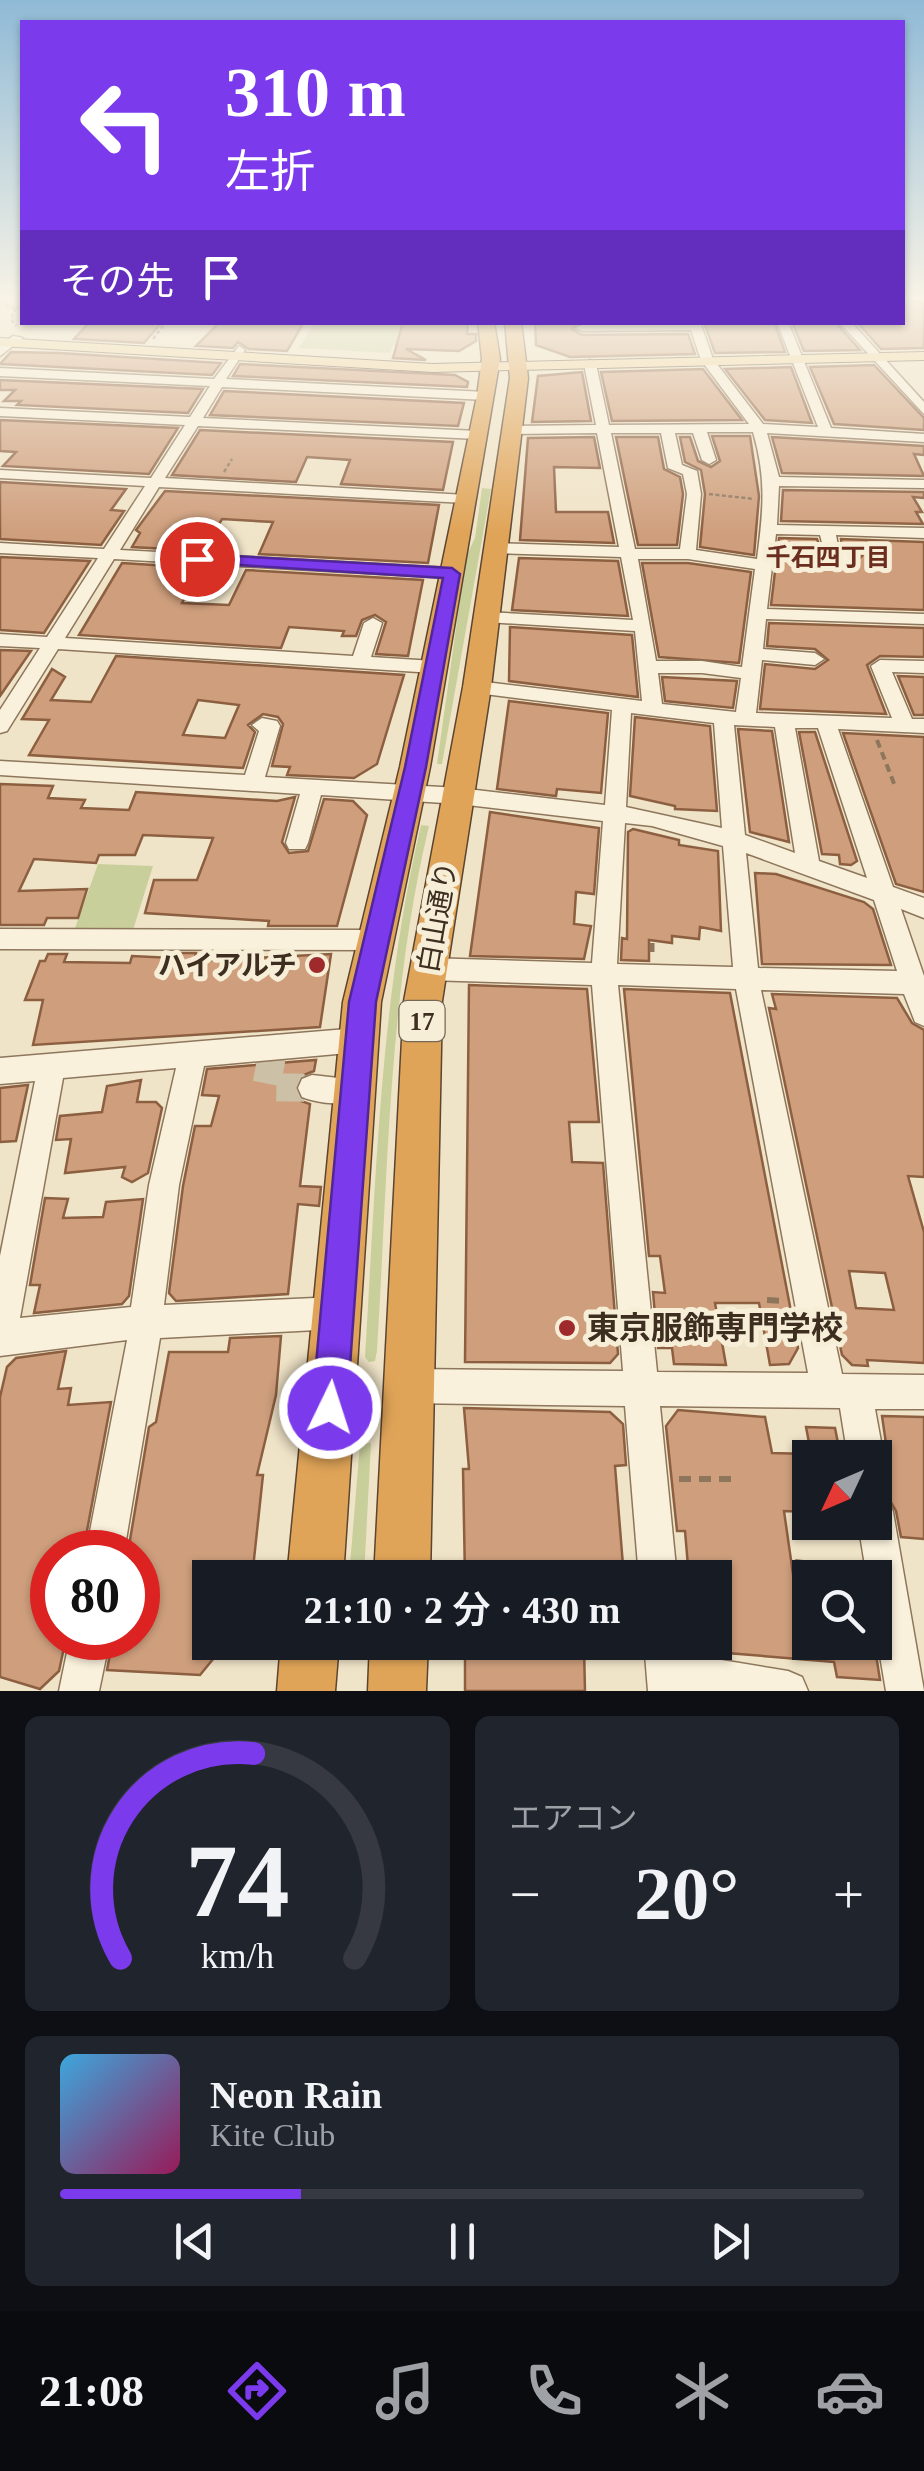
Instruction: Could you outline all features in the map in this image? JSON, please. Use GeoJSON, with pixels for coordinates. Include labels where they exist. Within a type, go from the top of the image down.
{"type":"FeatureCollection","features":[{"type":"Feature","properties":{"kind":"highway","name":"白山通り"},"geometry":{"type":"LineString","coordinates":[[317,1560],[337,1313],[334,1089],[359,1040],[375,940],[410,793],[489,375]]}},
{"type":"Feature","properties":{"kind":"highway","name":"白山通り"},"geometry":{"type":"LineString","coordinates":[[403,1560],[427,969],[477,686],[517,375]]}},
{"type":"Feature","properties":{"kind":"highway"},"geometry":{"type":"LineString","coordinates":[[306,1691],[309,1660]]}},
{"type":"Feature","properties":{"kind":"highway"},"geometry":{"type":"LineString","coordinates":[[396,1691],[398,1660]]}},
{"type":"Feature","properties":{"kind":"street"},"geometry":{"type":"LineString","coordinates":[[52,375],[486,396]]}},
{"type":"Feature","properties":{"kind":"street"},"geometry":{"type":"LineString","coordinates":[[0,726],[222,375]]}},
{"type":"Feature","properties":{"kind":"street"},"geometry":{"type":"LineString","coordinates":[[592,375],[643,626],[652,710]]}},
{"type":"Feature","properties":{"kind":"street"},"geometry":{"type":"LineString","coordinates":[[720,375],[759,428],[772,481],[746,719]]}},
{"type":"Feature","properties":{"kind":"street"},"geometry":{"type":"LineString","coordinates":[[803,375],[826,432]]}},
{"type":"Feature","properties":{"kind":"street"},"geometry":{"type":"LineString","coordinates":[[893,375],[924,410]]}},
{"type":"Feature","properties":{"kind":"street"},"geometry":{"type":"LineString","coordinates":[[0,412],[192,422],[247,431],[478,435]]}},
{"type":"Feature","properties":{"kind":"street"},"geometry":{"type":"LineString","coordinates":[[700,428],[709,460]]}},
{"type":"Feature","properties":{"kind":"street"},"geometry":{"type":"LineString","coordinates":[[510,430],[759,428],[924,438]]}},
{"type":"Feature","properties":{"kind":"street"},"geometry":{"type":"LineString","coordinates":[[667,429],[674,468],[690,471],[694,493],[688,554]]}},
{"type":"Feature","properties":{"kind":"street"},"geometry":{"type":"LineString","coordinates":[[0,474],[466,499]]}},
{"type":"Feature","properties":{"kind":"street"},"geometry":{"type":"LineString","coordinates":[[772,481],[924,484]]}},
{"type":"Feature","properties":{"kind":"street"},"geometry":{"type":"LineString","coordinates":[[766,529],[924,533]]}},
{"type":"Feature","properties":{"kind":"street"},"geometry":{"type":"LineString","coordinates":[[828,531],[832,555],[851,558]]}},
{"type":"Feature","properties":{"kind":"street"},"geometry":{"type":"LineString","coordinates":[[0,548],[452,574]]}},
{"type":"Feature","properties":{"kind":"street"},"geometry":{"type":"LineString","coordinates":[[495,548],[688,554],[764,564]]}},
{"type":"Feature","properties":{"kind":"street"},"geometry":{"type":"LineString","coordinates":[[760,614],[924,619]]}},
{"type":"Feature","properties":{"kind":"street"},"geometry":{"type":"LineString","coordinates":[[486,617],[643,626]]}},
{"type":"Feature","properties":{"kind":"street"},"geometry":{"type":"LineString","coordinates":[[361,662],[373,623]]}},
{"type":"Feature","properties":{"kind":"street"},"geometry":{"type":"LineString","coordinates":[[0,640],[434,667]]}},
{"type":"Feature","properties":{"kind":"street"},"geometry":{"type":"LineString","coordinates":[[649,667],[815,659]]}},
{"type":"Feature","properties":{"kind":"street"},"geometry":{"type":"LineString","coordinates":[[914,726],[880,666],[924,667]]}},
{"type":"Feature","properties":{"kind":"street"},"geometry":{"type":"LineString","coordinates":[[477,686],[723,718],[914,726]]}},
{"type":"Feature","properties":{"kind":"street"},"geometry":{"type":"LineString","coordinates":[[622,707],[604,973],[656,1560]]}},
{"type":"Feature","properties":{"kind":"street"},"geometry":{"type":"LineString","coordinates":[[723,718],[746,977],[841,1390],[859,1440]]}},
{"type":"Feature","properties":{"kind":"street"},"geometry":{"type":"LineString","coordinates":[[784,720],[810,868]]}},
{"type":"Feature","properties":{"kind":"street"},"geometry":{"type":"LineString","coordinates":[[826,722],[924,1014]]}},
{"type":"Feature","properties":{"kind":"street"},"geometry":{"type":"LineString","coordinates":[[253,784],[270,726],[262,725]]}},
{"type":"Feature","properties":{"kind":"street"},"geometry":{"type":"LineString","coordinates":[[0,768],[459,796],[616,813],[734,840],[924,908]]}},
{"type":"Feature","properties":{"kind":"street"},"geometry":{"type":"LineString","coordinates":[[297,844],[313,787]]}},
{"type":"Feature","properties":{"kind":"street"},"geometry":{"type":"LineString","coordinates":[[0,938],[375,940]]}},
{"type":"Feature","properties":{"kind":"street"},"geometry":{"type":"LineString","coordinates":[[427,969],[604,973],[693,964],[746,977],[914,983]]}},
{"type":"Feature","properties":{"kind":"street"},"geometry":{"type":"LineString","coordinates":[[0,1071],[193,1052],[272,1051],[359,1040]]}},
{"type":"Feature","properties":{"kind":"street"},"geometry":{"type":"LineString","coordinates":[[110,1530],[146,1322],[164,1185],[193,1052]]}},
{"type":"Feature","properties":{"kind":"street"},"geometry":{"type":"LineString","coordinates":[[52,1065],[9,1225],[0,1338],[146,1322],[337,1313]]}},
{"type":"Feature","properties":{"kind":"street"},"geometry":{"type":"LineString","coordinates":[[409,1386],[924,1392]]}},
{"type":"Feature","properties":{"kind":"street"},"geometry":{"type":"LineString","coordinates":[[892,1612],[906,1691]]}},
{"type":"Feature","properties":{"kind":"street"},"geometry":{"type":"LineString","coordinates":[[79,1691],[85,1660]]}},
{"type":"Feature","properties":{"kind":"street"},"geometry":{"type":"LineString","coordinates":[[666,1668],[788,1691]]}},
{"type":"Feature","properties":{"kind":"path"},"geometry":{"type":"LineString","coordinates":[[694,493],[772,502]]}},
{"type":"Feature","properties":{"kind":"path"},"geometry":{"type":"LineString","coordinates":[[871,724],[895,786]]}},
{"type":"Feature","properties":{"kind":"path"},"geometry":{"type":"LineString","coordinates":[[649,1479],[732,1478]]}},
{"type":"Feature","properties":{"kind":"green space"},"geometry":{"type":"Polygon","coordinates":[[[482,488],[491,489],[442,764],[437,764],[466,557],[475,538],[482,488]]]}},
{"type":"Feature","properties":{"kind":"green space"},"geometry":{"type":"Polygon","coordinates":[[[421,825],[429,826],[415,890],[397,1021],[377,1351],[375,1361],[369,1362],[365,1357],[388,1023],[421,825]]]}},
{"type":"Feature","properties":{"kind":"green space"},"geometry":{"type":"Polygon","coordinates":[[[98,864],[153,866],[133,930],[74,931],[98,864]]]}},
{"type":"Feature","properties":{"kind":"green space"},"geometry":{"type":"Polygon","coordinates":[[[371,1443],[365,1560],[350,1560],[360,1444],[371,1443]]]}},
{"type":"Feature","properties":{"kind":"building"},"geometry":{"type":"Polygon","coordinates":[[[453,375],[468,382],[467,387],[233,376],[453,375]]]}},
{"type":"Feature","properties":{"kind":"building"},"geometry":{"type":"Polygon","coordinates":[[[583,375],[591,421],[532,422],[538,376],[583,375]]]}},
{"type":"Feature","properties":{"kind":"building"},"geometry":{"type":"Polygon","coordinates":[[[602,375],[708,375],[742,420],[612,421],[602,375]]]}},
{"type":"Feature","properties":{"kind":"building"},"geometry":{"type":"Polygon","coordinates":[[[730,375],[794,375],[812,423],[765,420],[730,375]]]}},
{"type":"Feature","properties":{"kind":"building"},"geometry":{"type":"Polygon","coordinates":[[[813,375],[883,375],[924,418],[924,430],[834,424],[813,375]]]}},
{"type":"Feature","properties":{"kind":"building"},"geometry":{"type":"Polygon","coordinates":[[[0,380],[203,389],[188,413],[17,405],[21,401],[4,401],[15,390],[0,390],[0,380]]]}},
{"type":"Feature","properties":{"kind":"building"},"geometry":{"type":"Polygon","coordinates":[[[224,391],[464,403],[458,426],[210,415],[224,391]]]}},
{"type":"Feature","properties":{"kind":"building"},"geometry":{"type":"Polygon","coordinates":[[[0,421],[178,428],[149,474],[3,466],[16,452],[0,451],[0,421]]]}},
{"type":"Feature","properties":{"kind":"building"},"geometry":{"type":"Polygon","coordinates":[[[200,430],[453,442],[443,490],[341,484],[350,460],[307,457],[296,482],[172,475],[200,430]]]}},
{"type":"Feature","properties":{"kind":"building"},"geometry":{"type":"Polygon","coordinates":[[[712,436],[750,436],[759,496],[754,555],[700,547],[705,494],[701,470],[685,462],[680,437],[690,437],[698,461],[711,467],[720,461],[712,436]]]}},
{"type":"Feature","properties":{"kind":"building"},"geometry":{"type":"Polygon","coordinates":[[[594,437],[600,468],[554,467],[556,512],[608,512],[614,543],[520,540],[528,438],[594,437]]]}},
{"type":"Feature","properties":{"kind":"building"},"geometry":{"type":"Polygon","coordinates":[[[616,437],[658,437],[664,469],[680,477],[683,494],[677,545],[638,545],[616,437]]]}},
{"type":"Feature","properties":{"kind":"building"},"geometry":{"type":"Polygon","coordinates":[[[772,437],[924,446],[924,455],[914,454],[924,476],[782,473],[772,437]]]}},
{"type":"Feature","properties":{"kind":"building"},"geometry":{"type":"Polygon","coordinates":[[[0,482],[126,489],[111,510],[124,511],[101,545],[0,539],[0,482]]]}},
{"type":"Feature","properties":{"kind":"building"},"geometry":{"type":"Polygon","coordinates":[[[783,490],[924,492],[924,498],[913,497],[922,512],[916,512],[923,524],[781,521],[783,490]]]}},
{"type":"Feature","properties":{"kind":"building"},"geometry":{"type":"Polygon","coordinates":[[[165,491],[439,505],[428,563],[259,554],[273,522],[222,519],[203,551],[132,547],[140,533],[136,530],[165,491]]]}},
{"type":"Feature","properties":{"kind":"building"},"geometry":{"type":"Polygon","coordinates":[[[779,538],[817,539],[825,562],[850,567],[862,556],[842,548],[841,539],[924,542],[924,610],[771,605],[779,538]]]}},
{"type":"Feature","properties":{"kind":"building"},"geometry":{"type":"Polygon","coordinates":[[[0,557],[90,561],[44,633],[0,630],[0,557]]]}},
{"type":"Feature","properties":{"kind":"building"},"geometry":{"type":"Polygon","coordinates":[[[519,558],[618,561],[628,616],[512,610],[519,558]]]}},
{"type":"Feature","properties":{"kind":"building"},"geometry":{"type":"Polygon","coordinates":[[[122,563],[200,568],[182,603],[229,605],[246,570],[423,580],[408,656],[376,654],[386,622],[375,615],[362,620],[356,636],[342,636],[344,631],[289,627],[281,648],[79,635],[122,563]]]}},
{"type":"Feature","properties":{"kind":"building"},"geometry":{"type":"Polygon","coordinates":[[[642,563],[688,563],[751,572],[739,663],[659,657],[642,563]]]}},
{"type":"Feature","properties":{"kind":"building"},"geometry":{"type":"Polygon","coordinates":[[[769,623],[924,628],[924,657],[880,656],[867,665],[886,714],[760,709],[765,664],[815,669],[828,660],[815,649],[767,646],[769,623]]]}},
{"type":"Feature","properties":{"kind":"building"},"geometry":{"type":"Polygon","coordinates":[[[510,627],[632,635],[638,697],[509,681],[510,627]]]}},
{"type":"Feature","properties":{"kind":"building"},"geometry":{"type":"Polygon","coordinates":[[[0,650],[31,651],[0,696],[0,650]]]}},
{"type":"Feature","properties":{"kind":"building"},"geometry":{"type":"Polygon","coordinates":[[[116,656],[404,675],[377,764],[354,778],[287,775],[290,767],[272,766],[283,724],[278,717],[263,714],[248,725],[255,732],[243,768],[29,755],[49,720],[22,719],[52,669],[65,677],[51,700],[91,702],[116,656]],[[198,700],[183,735],[225,738],[239,705],[198,700]]]}},
{"type":"Feature","properties":{"kind":"building"},"geometry":{"type":"Polygon","coordinates":[[[898,676],[924,677],[924,715],[914,715],[898,676]]]}},
{"type":"Feature","properties":{"kind":"building"},"geometry":{"type":"Polygon","coordinates":[[[662,677],[737,681],[733,708],[665,701],[662,677]]]}},
{"type":"Feature","properties":{"kind":"building"},"geometry":{"type":"Polygon","coordinates":[[[509,701],[608,713],[601,793],[557,789],[556,796],[497,789],[509,701]]]}},
{"type":"Feature","properties":{"kind":"building"},"geometry":{"type":"Polygon","coordinates":[[[635,717],[710,726],[717,811],[675,809],[630,796],[635,717]]]}},
{"type":"Feature","properties":{"kind":"building"},"geometry":{"type":"Polygon","coordinates":[[[738,729],[772,731],[789,842],[750,832],[738,729]]]}},
{"type":"Feature","properties":{"kind":"building"},"geometry":{"type":"Polygon","coordinates":[[[799,732],[815,732],[857,861],[851,865],[840,864],[839,855],[822,854],[799,732]]]}},
{"type":"Feature","properties":{"kind":"building"},"geometry":{"type":"Polygon","coordinates":[[[843,733],[924,737],[924,892],[896,884],[843,733]]]}},
{"type":"Feature","properties":{"kind":"building"},"geometry":{"type":"Polygon","coordinates":[[[0,784],[53,786],[48,798],[85,800],[81,808],[129,810],[136,792],[277,801],[295,797],[282,842],[289,853],[308,851],[324,799],[353,801],[367,815],[337,926],[268,926],[269,921],[145,913],[154,880],[197,880],[213,838],[143,835],[135,855],[99,855],[96,863],[34,859],[19,891],[87,889],[78,918],[47,918],[44,925],[0,925],[0,784]]]}},
{"type":"Feature","properties":{"kind":"building"},"geometry":{"type":"Polygon","coordinates":[[[490,812],[599,828],[594,894],[576,892],[574,924],[591,926],[584,959],[470,956],[490,812]]]}},
{"type":"Feature","properties":{"kind":"building"},"geometry":{"type":"Polygon","coordinates":[[[633,829],[679,840],[679,845],[718,851],[721,931],[700,927],[699,939],[672,936],[672,943],[649,940],[649,961],[621,960],[622,938],[627,939],[628,832],[633,829]]]}},
{"type":"Feature","properties":{"kind":"building"},"geometry":{"type":"Polygon","coordinates":[[[755,873],[776,874],[864,902],[873,909],[891,965],[762,964],[755,873]]]}},
{"type":"Feature","properties":{"kind":"building"},"geometry":{"type":"Polygon","coordinates":[[[174,953],[196,953],[194,961],[331,954],[320,1027],[33,1045],[43,1000],[25,1000],[40,961],[45,961],[48,954],[67,954],[64,962],[130,963],[132,956],[173,958],[174,953]]]}},
{"type":"Feature","properties":{"kind":"building"},"geometry":{"type":"Polygon","coordinates":[[[469,985],[587,989],[599,1122],[569,1122],[572,1162],[603,1163],[618,1354],[610,1363],[465,1362],[469,985]]]}},
{"type":"Feature","properties":{"kind":"building"},"geometry":{"type":"Polygon","coordinates":[[[624,989],[730,993],[798,1348],[789,1364],[770,1365],[759,1303],[715,1303],[726,1365],[674,1364],[672,1348],[658,1348],[653,1292],[665,1293],[660,1256],[649,1256],[624,989]]]}},
{"type":"Feature","properties":{"kind":"building"},"geometry":{"type":"Polygon","coordinates":[[[772,994],[897,998],[912,1023],[924,1030],[924,1177],[908,1176],[924,1232],[924,1363],[867,1360],[868,1366],[852,1365],[842,1355],[769,1008],[776,1009],[772,994]],[[849,1271],[856,1308],[894,1310],[885,1273],[849,1271]]]}},
{"type":"Feature","properties":{"kind":"building"},"geometry":{"type":"Polygon","coordinates":[[[316,1060],[314,1071],[301,1076],[295,1090],[301,1101],[310,1104],[300,1186],[321,1187],[319,1206],[298,1204],[288,1294],[176,1301],[169,1293],[195,1126],[211,1126],[219,1096],[202,1095],[207,1069],[316,1060]]]}},
{"type":"Feature","properties":{"kind":"building"},"geometry":{"type":"Polygon","coordinates":[[[141,1080],[137,1102],[156,1102],[162,1108],[148,1173],[132,1182],[122,1177],[125,1167],[65,1173],[71,1139],[56,1140],[60,1116],[102,1112],[107,1086],[141,1080]]]}},
{"type":"Feature","properties":{"kind":"building"},"geometry":{"type":"Polygon","coordinates":[[[28,1085],[16,1141],[0,1142],[0,1088],[28,1085]]]}},
{"type":"Feature","properties":{"kind":"building"},"geometry":{"type":"Polygon","coordinates":[[[45,1198],[68,1199],[63,1218],[103,1217],[106,1202],[143,1199],[129,1296],[122,1304],[34,1313],[40,1285],[30,1285],[45,1198]]]}},
{"type":"Feature","properties":{"kind":"building"},"geometry":{"type":"Polygon","coordinates":[[[281,1336],[276,1395],[257,1475],[263,1475],[254,1560],[192,1560],[192,1660],[212,1660],[200,1675],[107,1670],[109,1660],[160,1660],[160,1530],[132,1530],[149,1427],[156,1422],[169,1352],[228,1352],[230,1338],[281,1336]]]}},
{"type":"Feature","properties":{"kind":"building"},"geometry":{"type":"Polygon","coordinates":[[[66,1351],[58,1389],[71,1388],[68,1405],[111,1402],[87,1530],[30,1530],[30,1660],[61,1660],[59,1671],[40,1689],[0,1677],[0,1397],[7,1367],[16,1358],[66,1351]]]}},
{"type":"Feature","properties":{"kind":"building"},"geometry":{"type":"Polygon","coordinates":[[[464,1408],[610,1412],[623,1424],[626,1465],[615,1466],[623,1560],[465,1560],[463,1469],[469,1469],[464,1408]]]}},
{"type":"Feature","properties":{"kind":"building"},"geometry":{"type":"Polygon","coordinates":[[[678,1410],[765,1417],[772,1453],[792,1454],[792,1511],[784,1511],[792,1567],[792,1658],[732,1653],[732,1560],[687,1560],[685,1531],[677,1531],[666,1426],[678,1410]]]}},
{"type":"Feature","properties":{"kind":"building"},"geometry":{"type":"Polygon","coordinates":[[[882,1416],[924,1417],[924,1539],[901,1537],[892,1504],[892,1440],[886,1440],[882,1416]]]}},
{"type":"Feature","properties":{"kind":"building"},"geometry":{"type":"Polygon","coordinates":[[[806,1427],[835,1428],[837,1440],[809,1440],[806,1427]]]}},
{"type":"Feature","properties":{"kind":"building"},"geometry":{"type":"Polygon","coordinates":[[[465,1660],[584,1660],[585,1691],[465,1691],[465,1660]]]}},
{"type":"Feature","properties":{"kind":"building"},"geometry":{"type":"Polygon","coordinates":[[[810,1660],[877,1660],[880,1680],[837,1677],[834,1662],[810,1660]]]}},
{"type":"Feature","properties":{"kind":"tunnel"},"geometry":{"type":"LineString","coordinates":[[272,1056],[266,1087],[312,1088]]}},
{"type":"Feature","properties":{"kind":"place","name":"ハイアルチ"},"geometry":{"type":"Point","coordinates":[317,965]}},
{"type":"Feature","properties":{"kind":"place","name":"東京服飾専門学校"},"geometry":{"type":"Point","coordinates":[567,1328]}},
{"type":"Feature","properties":{"kind":"district","name":"千石四丁目"},"geometry":{"type":"Point","coordinates":[828,557]}},
{"type":"Feature","properties":{"kind":"route"},"geometry":{"type":"LineString","coordinates":[[197,559],[452,574],[416,767],[362,1002],[330,1408]]}}]}
